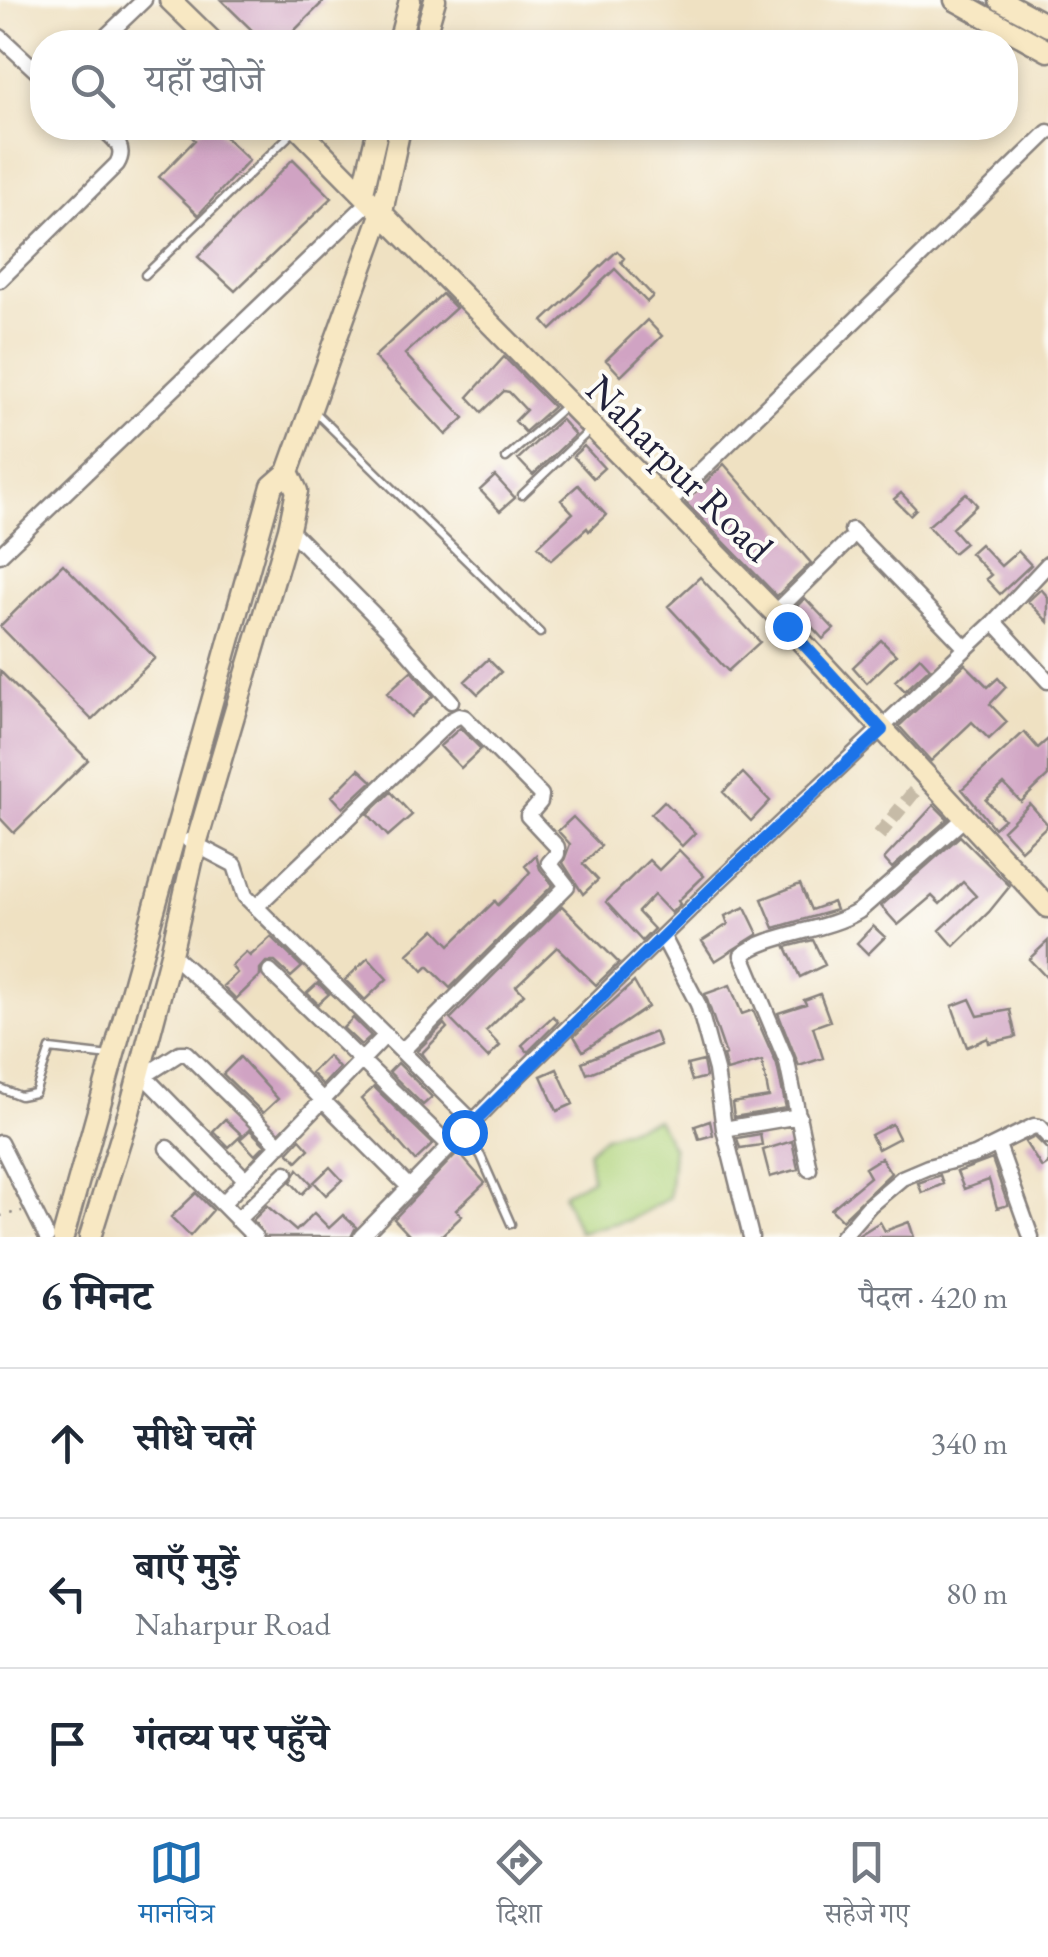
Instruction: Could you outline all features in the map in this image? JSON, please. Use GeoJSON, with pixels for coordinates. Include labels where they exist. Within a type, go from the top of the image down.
{"type":"FeatureCollection","features":[{"type":"Feature","properties":{"kind":"street"},"geometry":{"type":"LineString","coordinates":[[170,0],[201,30]]}},
{"type":"Feature","properties":{"kind":"street"},"geometry":{"type":"LineString","coordinates":[[402,30],[410,0]]}},
{"type":"Feature","properties":{"kind":"street"},"geometry":{"type":"LineString","coordinates":[[426,30],[435,0]]}},
{"type":"Feature","properties":{"kind":"street"},"geometry":{"type":"LineString","coordinates":[[955,0],[1011,30]]}},
{"type":"Feature","properties":{"kind":"street"},"geometry":{"type":"LineString","coordinates":[[1000,0],[1048,26]]}},
{"type":"Feature","properties":{"kind":"street"},"geometry":{"type":"LineString","coordinates":[[111,30],[138,2]]}},
{"type":"Feature","properties":{"kind":"street"},"geometry":{"type":"LineString","coordinates":[[1018,34],[1048,50]]}},
{"type":"Feature","properties":{"kind":"street"},"geometry":{"type":"LineString","coordinates":[[0,37],[30,65]]}},
{"type":"Feature","properties":{"kind":"street"},"geometry":{"type":"LineString","coordinates":[[666,505],[1048,132]]}},
{"type":"Feature","properties":{"kind":"street"},"geometry":{"type":"LineString","coordinates":[[0,280],[117,164],[121,147],[114,140]]}},
{"type":"Feature","properties":{"kind":"street","name":"Naharpur Road"},"geometry":{"type":"LineString","coordinates":[[310,140],[775,613],[882,730],[922,782],[966,817],[1048,907]]}},
{"type":"Feature","properties":{"kind":"street"},"geometry":{"type":"LineString","coordinates":[[4,547],[372,201],[377,140]]}},
{"type":"Feature","properties":{"kind":"street"},"geometry":{"type":"LineString","coordinates":[[62,1237],[272,486],[288,472],[311,408],[372,201],[395,140]]}},
{"type":"Feature","properties":{"kind":"street"},"geometry":{"type":"LineString","coordinates":[[90,1237],[142,1074],[196,844],[289,529],[298,490],[288,472]]}},
{"type":"Feature","properties":{"kind":"street"},"geometry":{"type":"LineString","coordinates":[[289,529],[387,628],[451,701]]}},
{"type":"Feature","properties":{"kind":"street"},"geometry":{"type":"LineString","coordinates":[[775,613],[850,535],[966,648]]}},
{"type":"Feature","properties":{"kind":"street"},"geometry":{"type":"LineString","coordinates":[[361,1237],[468,1127],[994,622],[1048,564]]}},
{"type":"Feature","properties":{"kind":"street"},"geometry":{"type":"LineString","coordinates":[[994,622],[1046,676]]}},
{"type":"Feature","properties":{"kind":"street"},"geometry":{"type":"LineString","coordinates":[[256,907],[451,720],[464,717],[541,796],[528,816],[557,847],[557,854],[549,863],[567,886],[402,1051]]}},
{"type":"Feature","properties":{"kind":"street"},"geometry":{"type":"LineString","coordinates":[[808,1169],[787,1062],[742,955],[749,949],[842,921],[859,911],[966,817]]}},
{"type":"Feature","properties":{"kind":"street"},"geometry":{"type":"LineString","coordinates":[[175,836],[236,866],[242,892],[402,1051],[468,1127]]}},
{"type":"Feature","properties":{"kind":"street"},"geometry":{"type":"LineString","coordinates":[[662,937],[698,1004],[716,1070],[724,1128],[750,1237]]}},
{"type":"Feature","properties":{"kind":"street"},"geometry":{"type":"LineString","coordinates":[[171,954],[234,1011],[410,1188]]}},
{"type":"Feature","properties":{"kind":"street"},"geometry":{"type":"LineString","coordinates":[[270,972],[450,1146]]}},
{"type":"Feature","properties":{"kind":"street"},"geometry":{"type":"LineString","coordinates":[[222,1203],[386,1035]]}},
{"type":"Feature","properties":{"kind":"street"},"geometry":{"type":"LineString","coordinates":[[142,1074],[186,1053],[280,1145]]}},
{"type":"Feature","properties":{"kind":"street"},"geometry":{"type":"LineString","coordinates":[[142,1074],[246,1180]]}},
{"type":"Feature","properties":{"kind":"street"},"geometry":{"type":"LineString","coordinates":[[724,1128],[798,1116]]}},
{"type":"Feature","properties":{"kind":"street"},"geometry":{"type":"LineString","coordinates":[[842,1237],[870,1205],[902,1178],[998,1145],[1034,1126],[1048,1136]]}},
{"type":"Feature","properties":{"kind":"street"},"geometry":{"type":"LineString","coordinates":[[0,1144],[47,1237]]}},
{"type":"Feature","properties":{"kind":"street"},"geometry":{"type":"LineString","coordinates":[[998,1145],[1031,1237]]}},
{"type":"Feature","properties":{"kind":"street"},"geometry":{"type":"LineString","coordinates":[[167,1148],[254,1237]]}},
{"type":"Feature","properties":{"kind":"street"},"geometry":{"type":"LineString","coordinates":[[237,1220],[286,1173]]}},
{"type":"Feature","properties":{"kind":"lane"},"geometry":{"type":"LineString","coordinates":[[145,276],[286,140]]}},
{"type":"Feature","properties":{"kind":"lane"},"geometry":{"type":"LineString","coordinates":[[506,458],[567,404]]}},
{"type":"Feature","properties":{"kind":"lane"},"geometry":{"type":"LineString","coordinates":[[311,408],[540,634]]}},
{"type":"Feature","properties":{"kind":"lane"},"geometry":{"type":"LineString","coordinates":[[522,495],[592,429]]}},
{"type":"Feature","properties":{"kind":"lane"},"geometry":{"type":"LineString","coordinates":[[0,1088],[20,1096],[34,1093],[50,1048],[112,1056]]}},
{"type":"Feature","properties":{"kind":"lane"},"geometry":{"type":"LineString","coordinates":[[468,1127],[511,1224]]}},
{"type":"Feature","properties":{"kind":"path"},"geometry":{"type":"LineString","coordinates":[[0,1216],[33,1208]]}},
{"type":"Feature","properties":{"kind":"green space"},"geometry":{"type":"Polygon","coordinates":[[[657,1119],[673,1149],[669,1198],[629,1220],[579,1232],[563,1194],[592,1178],[588,1151],[605,1136],[657,1119]]]}},
{"type":"Feature","properties":{"kind":"building"},"geometry":{"type":"Polygon","coordinates":[[[221,0],[325,0],[295,30],[252,30],[221,0]]]}},
{"type":"Feature","properties":{"kind":"building"},"geometry":{"type":"Polygon","coordinates":[[[195,140],[228,140],[249,160],[198,215],[159,177],[195,140]]]}},
{"type":"Feature","properties":{"kind":"building"},"geometry":{"type":"Polygon","coordinates":[[[293,159],[332,198],[235,291],[198,257],[293,159]]]}},
{"type":"Feature","properties":{"kind":"building"},"geometry":{"type":"Polygon","coordinates":[[[617,251],[624,258],[621,262],[653,296],[647,302],[615,269],[551,330],[543,321],[617,251]]]}},
{"type":"Feature","properties":{"kind":"building"},"geometry":{"type":"Polygon","coordinates":[[[442,294],[456,308],[405,354],[464,418],[446,435],[374,357],[442,294]]]}},
{"type":"Feature","properties":{"kind":"building"},"geometry":{"type":"Polygon","coordinates":[[[647,320],[662,336],[621,376],[606,360],[647,320]]]}},
{"type":"Feature","properties":{"kind":"building"},"geometry":{"type":"Polygon","coordinates":[[[504,357],[553,407],[525,432],[515,421],[526,410],[509,392],[504,391],[482,412],[468,397],[504,357]]]}},
{"type":"Feature","properties":{"kind":"building"},"geometry":{"type":"Polygon","coordinates":[[[561,419],[575,435],[533,475],[518,459],[561,419]]]}},
{"type":"Feature","properties":{"kind":"building"},"geometry":{"type":"Polygon","coordinates":[[[584,446],[604,468],[593,478],[573,456],[584,446]]]}},
{"type":"Feature","properties":{"kind":"building"},"geometry":{"type":"Polygon","coordinates":[[[724,464],[811,563],[777,596],[685,502],[724,464]]]}},
{"type":"Feature","properties":{"kind":"building"},"geometry":{"type":"Polygon","coordinates":[[[495,476],[515,498],[500,511],[480,490],[495,476]]]}},
{"type":"Feature","properties":{"kind":"building"},"geometry":{"type":"Polygon","coordinates":[[[578,485],[606,515],[551,560],[538,546],[573,513],[561,500],[578,485]]]}},
{"type":"Feature","properties":{"kind":"building"},"geometry":{"type":"Polygon","coordinates":[[[901,493],[916,509],[910,515],[894,499],[901,493]]]}},
{"type":"Feature","properties":{"kind":"building"},"geometry":{"type":"Polygon","coordinates":[[[966,493],[977,505],[952,528],[965,543],[953,553],[928,526],[966,493]]]}},
{"type":"Feature","properties":{"kind":"building"},"geometry":{"type":"Polygon","coordinates":[[[980,544],[1001,566],[1018,551],[1031,565],[1000,594],[986,579],[991,575],[970,553],[980,544]]]}},
{"type":"Feature","properties":{"kind":"building"},"geometry":{"type":"Polygon","coordinates":[[[63,564],[155,658],[92,720],[0,626],[63,564]]]}},
{"type":"Feature","properties":{"kind":"building"},"geometry":{"type":"Polygon","coordinates":[[[700,577],[760,642],[728,671],[668,606],[700,577]]]}},
{"type":"Feature","properties":{"kind":"building"},"geometry":{"type":"Polygon","coordinates":[[[1041,589],[1048,597],[1048,622],[1028,601],[1041,589]]]}},
{"type":"Feature","properties":{"kind":"building"},"geometry":{"type":"Polygon","coordinates":[[[805,598],[834,629],[823,639],[795,608],[805,598]]]}},
{"type":"Feature","properties":{"kind":"building"},"geometry":{"type":"Polygon","coordinates":[[[881,640],[896,655],[867,683],[853,667],[881,640]]]}},
{"type":"Feature","properties":{"kind":"building"},"geometry":{"type":"Polygon","coordinates":[[[920,657],[930,668],[905,691],[895,681],[920,657]]]}},
{"type":"Feature","properties":{"kind":"building"},"geometry":{"type":"Polygon","coordinates":[[[488,659],[501,672],[478,694],[465,681],[488,659]]]}},
{"type":"Feature","properties":{"kind":"building"},"geometry":{"type":"Polygon","coordinates":[[[965,664],[988,687],[998,678],[1006,687],[990,704],[1007,722],[989,739],[972,722],[931,761],[899,726],[965,664]]]}},
{"type":"Feature","properties":{"kind":"building"},"geometry":{"type":"Polygon","coordinates":[[[0,671],[88,760],[14,833],[0,818],[0,671]]]}},
{"type":"Feature","properties":{"kind":"building"},"geometry":{"type":"Polygon","coordinates":[[[411,671],[433,696],[411,717],[387,693],[411,671]]]}},
{"type":"Feature","properties":{"kind":"building"},"geometry":{"type":"Polygon","coordinates":[[[460,728],[481,749],[461,768],[440,746],[460,728]]]}},
{"type":"Feature","properties":{"kind":"building"},"geometry":{"type":"Polygon","coordinates":[[[1024,732],[1038,748],[1048,739],[1048,776],[1021,802],[1004,784],[986,800],[1004,819],[994,828],[962,789],[1024,732]]]}},
{"type":"Feature","properties":{"kind":"building"},"geometry":{"type":"Polygon","coordinates":[[[359,769],[372,781],[343,808],[332,796],[359,769]]]}},
{"type":"Feature","properties":{"kind":"building"},"geometry":{"type":"Polygon","coordinates":[[[743,773],[770,801],[751,821],[723,792],[743,773]]]}},
{"type":"Feature","properties":{"kind":"building"},"geometry":{"type":"Polygon","coordinates":[[[391,792],[412,815],[388,836],[368,814],[391,792]]]}},
{"type":"Feature","properties":{"kind":"building"},"geometry":{"type":"Polygon","coordinates":[[[664,801],[695,833],[682,846],[651,814],[664,801]]]}},
{"type":"Feature","properties":{"kind":"building"},"geometry":{"type":"Polygon","coordinates":[[[1030,804],[1048,825],[1021,850],[1003,830],[1030,804]]]}},
{"type":"Feature","properties":{"kind":"building"},"geometry":{"type":"Polygon","coordinates":[[[934,805],[948,819],[892,868],[884,859],[934,805]]]}},
{"type":"Feature","properties":{"kind":"building"},"geometry":{"type":"Polygon","coordinates":[[[573,817],[601,846],[583,864],[598,880],[583,894],[563,863],[570,844],[558,831],[573,817]]]}},
{"type":"Feature","properties":{"kind":"building"},"geometry":{"type":"Polygon","coordinates":[[[960,836],[1010,886],[954,946],[940,930],[976,896],[963,882],[940,904],[932,896],[898,925],[881,906],[960,836]]]}},
{"type":"Feature","properties":{"kind":"building"},"geometry":{"type":"Polygon","coordinates":[[[679,850],[704,876],[671,913],[654,895],[638,912],[654,929],[642,941],[606,902],[649,860],[659,870],[679,850]]]}},
{"type":"Feature","properties":{"kind":"building"},"geometry":{"type":"Polygon","coordinates":[[[536,855],[540,869],[553,885],[450,988],[428,966],[423,971],[408,954],[435,929],[450,945],[495,901],[498,905],[519,885],[530,872],[525,866],[536,855]]]}},
{"type":"Feature","properties":{"kind":"building"},"geometry":{"type":"Polygon","coordinates":[[[800,884],[811,910],[833,902],[836,910],[774,928],[762,899],[800,884]]]}},
{"type":"Feature","properties":{"kind":"building"},"geometry":{"type":"Polygon","coordinates":[[[562,906],[619,963],[596,985],[557,947],[516,986],[524,994],[486,1031],[500,1046],[488,1058],[450,1019],[562,906]]]}},
{"type":"Feature","properties":{"kind":"building"},"geometry":{"type":"Polygon","coordinates":[[[745,907],[758,934],[715,961],[702,941],[728,924],[725,916],[745,907]]]}},
{"type":"Feature","properties":{"kind":"building"},"geometry":{"type":"Polygon","coordinates":[[[873,926],[885,937],[868,954],[857,943],[873,926]]]}},
{"type":"Feature","properties":{"kind":"building"},"geometry":{"type":"Polygon","coordinates":[[[271,937],[302,967],[291,977],[275,962],[266,962],[260,976],[236,999],[223,986],[237,973],[231,966],[246,952],[250,956],[271,937]]]}},
{"type":"Feature","properties":{"kind":"building"},"geometry":{"type":"Polygon","coordinates":[[[813,940],[825,965],[800,977],[786,947],[813,940]]]}},
{"type":"Feature","properties":{"kind":"building"},"geometry":{"type":"Polygon","coordinates":[[[1048,941],[1048,979],[1029,959],[1048,941]]]}},
{"type":"Feature","properties":{"kind":"building"},"geometry":{"type":"Polygon","coordinates":[[[368,958],[387,979],[365,1000],[345,980],[368,958]]]}},
{"type":"Feature","properties":{"kind":"building"},"geometry":{"type":"Polygon","coordinates":[[[634,982],[648,1007],[583,1051],[574,1036],[634,982]]]}},
{"type":"Feature","properties":{"kind":"building"},"geometry":{"type":"Polygon","coordinates":[[[318,983],[329,994],[318,1004],[307,993],[318,983]]]}},
{"type":"Feature","properties":{"kind":"building"},"geometry":{"type":"Polygon","coordinates":[[[730,985],[742,1014],[753,1010],[777,1065],[786,1108],[734,1117],[732,1103],[769,1097],[762,1061],[727,1071],[723,1056],[726,1055],[705,994],[730,985]]]}},
{"type":"Feature","properties":{"kind":"building"},"geometry":{"type":"Polygon","coordinates":[[[820,994],[830,1021],[813,1027],[823,1058],[799,1066],[778,1013],[806,1004],[804,1000],[820,994]]]}},
{"type":"Feature","properties":{"kind":"building"},"geometry":{"type":"Polygon","coordinates":[[[970,999],[978,1016],[1010,1010],[1016,1037],[989,1043],[988,1038],[967,1047],[952,1006],[970,999]]]}},
{"type":"Feature","properties":{"kind":"building"},"geometry":{"type":"Polygon","coordinates":[[[553,1016],[558,1022],[528,1052],[522,1045],[553,1016]]]}},
{"type":"Feature","properties":{"kind":"building"},"geometry":{"type":"Polygon","coordinates":[[[353,1018],[371,1036],[361,1045],[343,1028],[353,1018]]]}},
{"type":"Feature","properties":{"kind":"building"},"geometry":{"type":"Polygon","coordinates":[[[444,1024],[447,1028],[422,1053],[429,1063],[417,1051],[444,1024]]]}},
{"type":"Feature","properties":{"kind":"building"},"geometry":{"type":"Polygon","coordinates":[[[655,1032],[660,1045],[587,1074],[582,1062],[655,1032]]]}},
{"type":"Feature","properties":{"kind":"building"},"geometry":{"type":"Polygon","coordinates":[[[328,1056],[339,1068],[323,1085],[311,1073],[328,1056]]]}},
{"type":"Feature","properties":{"kind":"building"},"geometry":{"type":"Polygon","coordinates":[[[240,1057],[278,1099],[263,1113],[223,1074],[240,1057]]]}},
{"type":"Feature","properties":{"kind":"building"},"geometry":{"type":"Polygon","coordinates":[[[703,1061],[706,1077],[692,1081],[687,1065],[703,1061]]]}},
{"type":"Feature","properties":{"kind":"building"},"geometry":{"type":"Polygon","coordinates":[[[398,1063],[432,1097],[423,1105],[389,1072],[398,1063]]]}},
{"type":"Feature","properties":{"kind":"building"},"geometry":{"type":"Polygon","coordinates":[[[557,1069],[573,1104],[557,1111],[541,1076],[557,1069]]]}},
{"type":"Feature","properties":{"kind":"building"},"geometry":{"type":"Polygon","coordinates":[[[374,1087],[433,1144],[415,1161],[361,1099],[374,1087]]]}},
{"type":"Feature","properties":{"kind":"building"},"geometry":{"type":"Polygon","coordinates":[[[225,1119],[242,1135],[229,1147],[213,1131],[225,1119]]]}},
{"type":"Feature","properties":{"kind":"building"},"geometry":{"type":"Polygon","coordinates":[[[710,1121],[713,1135],[699,1139],[695,1126],[710,1121]]]}},
{"type":"Feature","properties":{"kind":"building"},"geometry":{"type":"Polygon","coordinates":[[[892,1124],[899,1138],[878,1149],[871,1135],[892,1124]]]}},
{"type":"Feature","properties":{"kind":"building"},"geometry":{"type":"Polygon","coordinates":[[[250,1130],[265,1145],[255,1155],[240,1139],[250,1130]]]}},
{"type":"Feature","properties":{"kind":"building"},"geometry":{"type":"Polygon","coordinates":[[[760,1134],[762,1145],[740,1148],[737,1138],[760,1134]]]}},
{"type":"Feature","properties":{"kind":"building"},"geometry":{"type":"Polygon","coordinates":[[[1035,1137],[1048,1150],[1048,1164],[1042,1168],[1025,1142],[1035,1137]]]}},
{"type":"Feature","properties":{"kind":"building"},"geometry":{"type":"Polygon","coordinates":[[[300,1139],[309,1149],[297,1161],[288,1152],[300,1139]]]}},
{"type":"Feature","properties":{"kind":"building"},"geometry":{"type":"Polygon","coordinates":[[[792,1141],[798,1169],[770,1177],[763,1150],[792,1141]]]}},
{"type":"Feature","properties":{"kind":"building"},"geometry":{"type":"Polygon","coordinates":[[[458,1152],[485,1183],[456,1210],[462,1216],[440,1237],[411,1237],[394,1219],[458,1152]]]}},
{"type":"Feature","properties":{"kind":"building"},"geometry":{"type":"Polygon","coordinates":[[[881,1158],[891,1173],[842,1220],[831,1209],[870,1177],[865,1168],[881,1158]]]}},
{"type":"Feature","properties":{"kind":"building"},"geometry":{"type":"Polygon","coordinates":[[[992,1159],[1008,1205],[997,1208],[989,1180],[964,1189],[957,1172],[992,1159]]]}},
{"type":"Feature","properties":{"kind":"building"},"geometry":{"type":"Polygon","coordinates":[[[330,1167],[342,1180],[326,1195],[314,1182],[330,1167]]]}},
{"type":"Feature","properties":{"kind":"building"},"geometry":{"type":"Polygon","coordinates":[[[298,1169],[312,1184],[302,1194],[291,1182],[298,1169]]]}},
{"type":"Feature","properties":{"kind":"building"},"geometry":{"type":"Polygon","coordinates":[[[940,1175],[943,1184],[922,1193],[918,1183],[940,1175]]]}},
{"type":"Feature","properties":{"kind":"building"},"geometry":{"type":"Polygon","coordinates":[[[196,1193],[213,1210],[190,1236],[171,1217],[196,1193]]]}},
{"type":"Feature","properties":{"kind":"building"},"geometry":{"type":"Polygon","coordinates":[[[267,1206],[296,1231],[314,1213],[329,1228],[343,1215],[356,1227],[351,1237],[265,1237],[253,1220],[267,1206]]]}},
{"type":"Feature","properties":{"kind":"building"},"geometry":{"type":"Polygon","coordinates":[[[880,1222],[885,1231],[909,1222],[914,1237],[856,1237],[880,1222]]]}},
{"type":"Feature","properties":{"kind":"tunnel"},"geometry":{"type":"LineString","coordinates":[[879,835],[918,787]]}},
{"type":"Feature","properties":{"kind":"route"},"geometry":{"type":"LineString","coordinates":[[464,1132],[717,883],[882,730],[787,626]]}}]}
